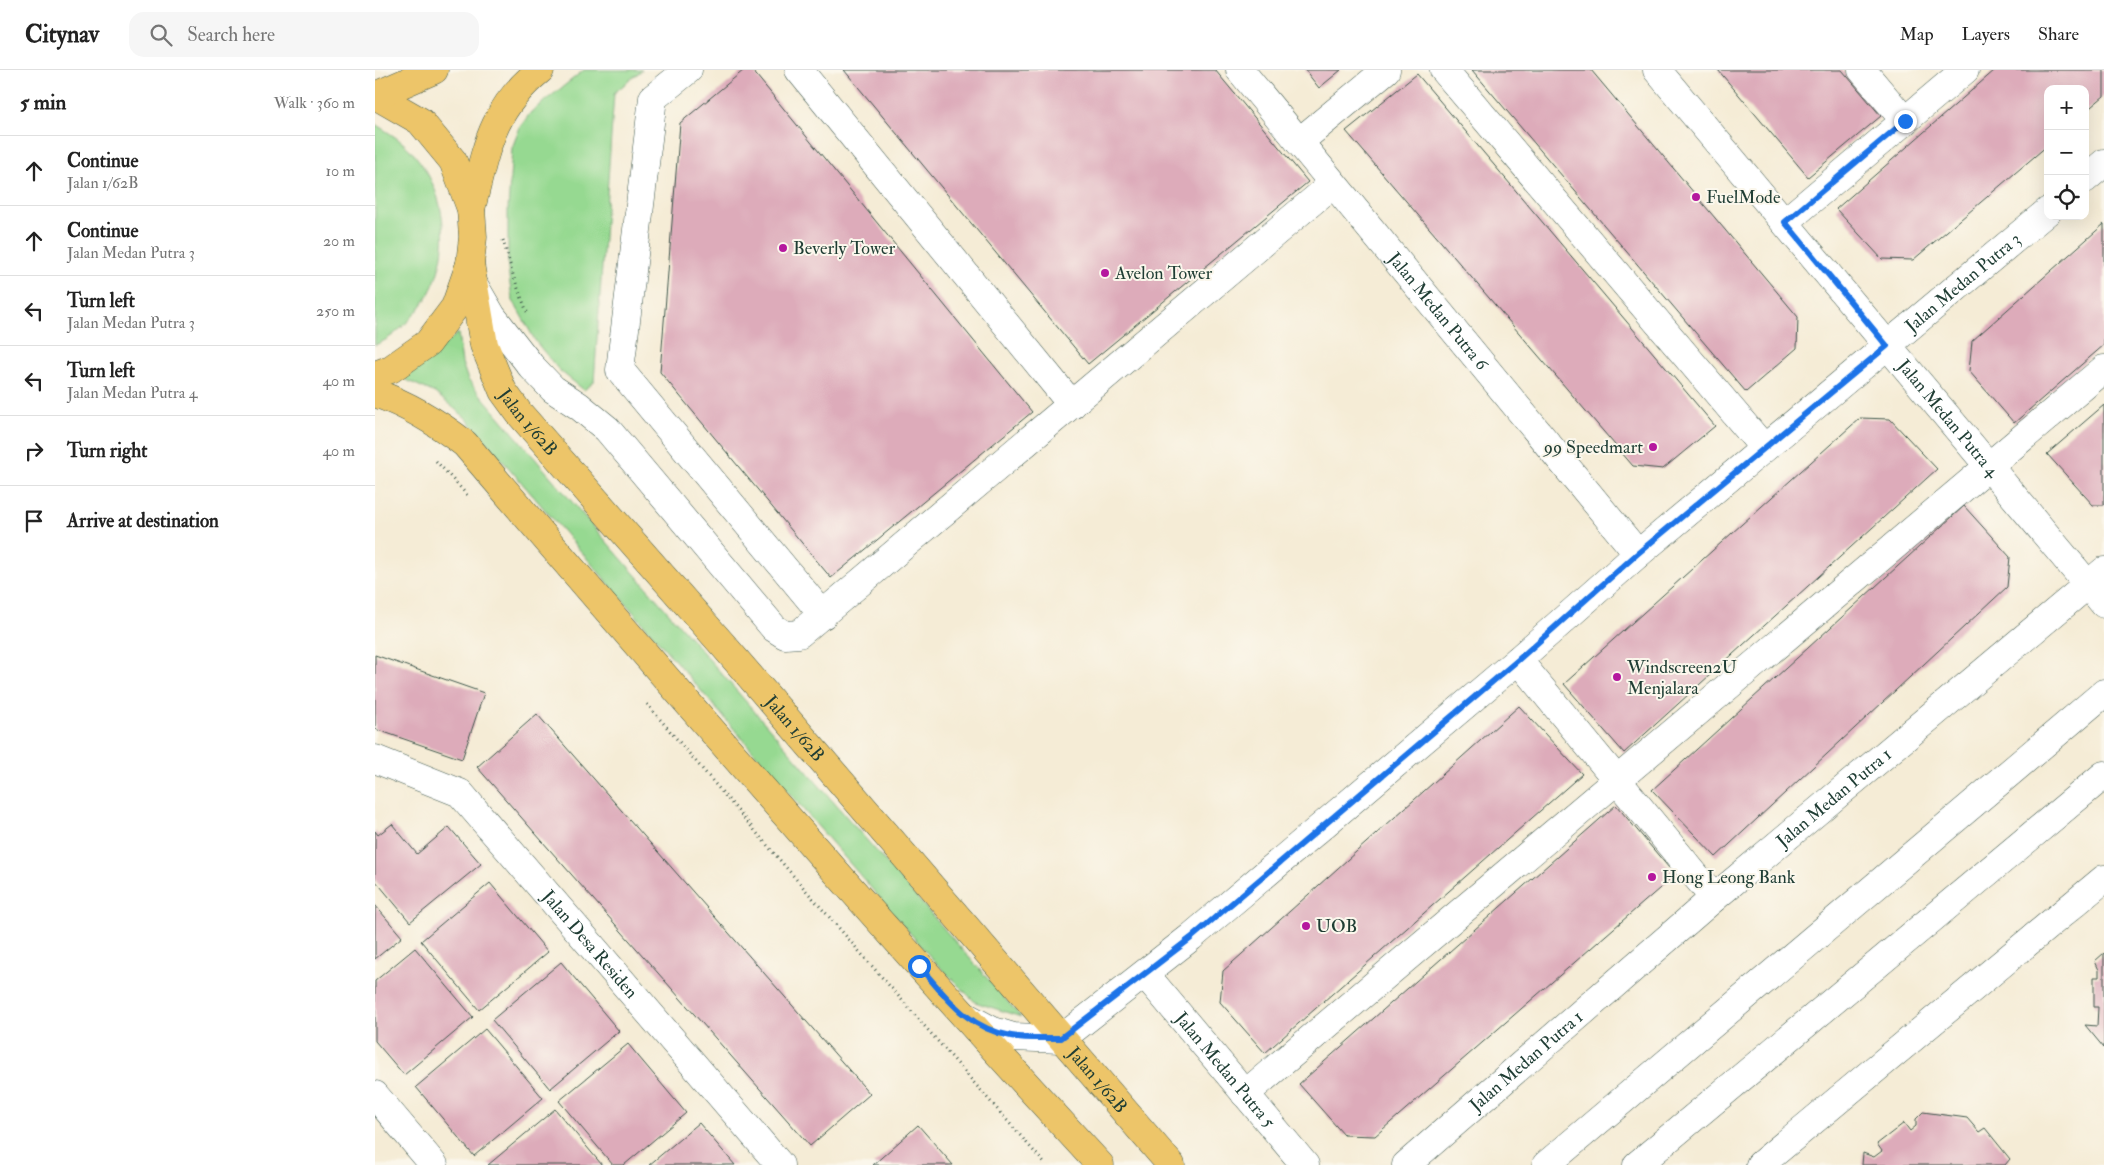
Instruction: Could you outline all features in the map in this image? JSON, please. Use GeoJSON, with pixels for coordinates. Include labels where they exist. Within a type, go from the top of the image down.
{"type":"FeatureCollection","features":[{"type":"Feature","properties":{"kind":"main road"},"geometry":{"type":"LineString","coordinates":[[376,95],[434,70]]}},
{"type":"Feature","properties":{"kind":"main road"},"geometry":{"type":"LineString","coordinates":[[471,209],[491,133],[504,108],[524,83],[540,70]]}},
{"type":"Feature","properties":{"kind":"main road"},"geometry":{"type":"LineString","coordinates":[[375,375],[391,369],[428,343],[455,307],[472,274],[473,237],[471,209],[453,161],[420,121],[376,95]]}},
{"type":"Feature","properties":{"kind":"main road","name":"Jalan 1/62B"},"geometry":{"type":"LineString","coordinates":[[472,274],[484,344],[503,391],[519,413],[723,645],[1171,1165]]}},
{"type":"Feature","properties":{"kind":"main road"},"geometry":{"type":"LineString","coordinates":[[375,393],[399,401],[434,421],[465,444],[707,727],[961,1014],[1100,1165]]}},
{"type":"Feature","properties":{"kind":"street"},"geometry":{"type":"LineString","coordinates":[[688,70],[653,98],[620,370],[823,615]]}},
{"type":"Feature","properties":{"kind":"street"},"geometry":{"type":"LineString","coordinates":[[799,70],[1072,405]]}},
{"type":"Feature","properties":{"kind":"street","name":"Jalan Medan Putra 6"},"geometry":{"type":"LineString","coordinates":[[1239,70],[1637,554]]}},
{"type":"Feature","properties":{"kind":"street"},"geometry":{"type":"LineString","coordinates":[[1299,142],[1386,70]]}},
{"type":"Feature","properties":{"kind":"street"},"geometry":{"type":"LineString","coordinates":[[1444,70],[1764,448]]}},
{"type":"Feature","properties":{"kind":"street","name":"Jalan Medan Putra 4"},"geometry":{"type":"LineString","coordinates":[[1657,70],[1989,467],[2099,587]]}},
{"type":"Feature","properties":{"kind":"street"},"geometry":{"type":"LineString","coordinates":[[1862,70],[1905,121]]}},
{"type":"Feature","properties":{"kind":"street"},"geometry":{"type":"LineString","coordinates":[[1785,222],[1965,70]]}},
{"type":"Feature","properties":{"kind":"street"},"geometry":{"type":"LineString","coordinates":[[2089,176],[2104,163]]}},
{"type":"Feature","properties":{"kind":"street"},"geometry":{"type":"LineString","coordinates":[[472,274],[492,316],[531,366],[553,389],[579,406],[607,429],[774,628],[785,635],[799,634],[1333,184]]}},
{"type":"Feature","properties":{"kind":"street","name":"Jalan Medan Putra 3"},"geometry":{"type":"LineString","coordinates":[[1061,1038],[1145,974],[1518,660],[1637,554],[2044,214]]}},
{"type":"Feature","properties":{"kind":"street"},"geometry":{"type":"LineString","coordinates":[[1245,1094],[2104,369]]}},
{"type":"Feature","properties":{"kind":"street","name":"Jalan Medan Putra 1"},"geometry":{"type":"LineString","coordinates":[[1406,1165],[1714,898],[2099,587]]}},
{"type":"Feature","properties":{"kind":"street"},"geometry":{"type":"LineString","coordinates":[[1518,660],[1714,898]]}},
{"type":"Feature","properties":{"kind":"street"},"geometry":{"type":"LineString","coordinates":[[1546,1165],[2104,693]]}},
{"type":"Feature","properties":{"kind":"street","name":"Jalan Desa Residen"},"geometry":{"type":"LineString","coordinates":[[375,759],[460,793],[780,1165]]}},
{"type":"Feature","properties":{"kind":"street"},"geometry":{"type":"LineString","coordinates":[[1637,1165],[2104,775]]}},
{"type":"Feature","properties":{"kind":"street"},"geometry":{"type":"LineString","coordinates":[[1760,1165],[2104,879]]}},
{"type":"Feature","properties":{"kind":"street","name":"Jalan Medan Putra 5"},"geometry":{"type":"LineString","coordinates":[[1145,974],[1305,1165]]}},
{"type":"Feature","properties":{"kind":"street"},"geometry":{"type":"LineString","coordinates":[[961,1014],[993,1031],[1013,1036],[1061,1038]]}},
{"type":"Feature","properties":{"kind":"street"},"geometry":{"type":"LineString","coordinates":[[375,1095],[433,1165]]}},
{"type":"Feature","properties":{"kind":"path"},"geometry":{"type":"LineString","coordinates":[[502,236],[514,278],[528,315]]}},
{"type":"Feature","properties":{"kind":"path"},"geometry":{"type":"LineString","coordinates":[[434,458],[475,503]]}},
{"type":"Feature","properties":{"kind":"path"},"geometry":{"type":"LineString","coordinates":[[642,698],[789,871],[1046,1165]]}},
{"type":"Feature","properties":{"kind":"green space"},"geometry":{"type":"Polygon","coordinates":[[[584,70],[642,70],[614,93],[594,382],[584,390],[559,370],[536,342],[512,299],[508,270],[508,209],[512,148],[520,127],[531,112],[584,70]]]}},
{"type":"Feature","properties":{"kind":"green space"},"geometry":{"type":"Polygon","coordinates":[[[375,124],[403,143],[419,160],[431,180],[439,201],[443,223],[443,246],[439,268],[431,290],[419,309],[393,335],[375,345],[375,124]]]}},
{"type":"Feature","properties":{"kind":"green space"},"geometry":{"type":"Polygon","coordinates":[[[458,333],[462,363],[468,380],[1021,1017],[975,1002],[934,961],[465,417],[435,393],[404,379],[458,333]]]}},
{"type":"Feature","properties":{"kind":"building","name":"Beverly Tower"},"geometry":{"type":"Polygon","coordinates":[[[744,70],[752,70],[1032,412],[831,578],[660,372],[680,123],[744,70]]]}},
{"type":"Feature","properties":{"kind":"building","name":"Avelon Tower"},"geometry":{"type":"Polygon","coordinates":[[[844,70],[1215,70],[1308,182],[1088,364],[844,70]]]}},
{"type":"Feature","properties":{"kind":"building"},"geometry":{"type":"Polygon","coordinates":[[[1305,70],[1341,70],[1319,88],[1305,70]]]}},
{"type":"Feature","properties":{"kind":"building"},"geometry":{"type":"Polygon","coordinates":[[[1472,70],[1591,70],[1798,317],[1797,348],[1746,392],[1472,70]]]}},
{"type":"Feature","properties":{"kind":"building"},"geometry":{"type":"Polygon","coordinates":[[[1718,70],[1842,70],[1881,116],[1808,177],[1718,70]]]}},
{"type":"Feature","properties":{"kind":"building"},"geometry":{"type":"Polygon","coordinates":[[[1995,70],[2104,70],[2104,96],[2089,109],[2089,85],[2044,85],[2044,148],[1913,260],[1882,259],[1836,209],[1995,70]]]}},
{"type":"Feature","properties":{"kind":"building"},"geometry":{"type":"Polygon","coordinates":[[[1417,74],[1715,426],[1663,469],[1633,466],[1346,131],[1417,74]]]}},
{"type":"Feature","properties":{"kind":"building"},"geometry":{"type":"Polygon","coordinates":[[[2104,224],[2104,345],[2014,423],[1969,371],[1972,341],[2104,224]]]}},
{"type":"Feature","properties":{"kind":"building"},"geometry":{"type":"Polygon","coordinates":[[[2104,405],[2104,505],[2093,505],[2047,454],[2104,405]]]}},
{"type":"Feature","properties":{"kind":"building"},"geometry":{"type":"Polygon","coordinates":[[[1860,418],[1890,419],[1937,469],[1624,753],[1564,684],[1860,418]]]}},
{"type":"Feature","properties":{"kind":"building"},"geometry":{"type":"Polygon","coordinates":[[[1964,506],[2010,557],[2007,587],[1716,857],[1652,790],[1964,506]]]}},
{"type":"Feature","properties":{"kind":"building"},"geometry":{"type":"Polygon","coordinates":[[[375,655],[484,693],[462,759],[375,729],[375,655]]]}},
{"type":"Feature","properties":{"kind":"building"},"geometry":{"type":"Polygon","coordinates":[[[1519,706],[1582,774],[1265,1053],[1220,1002],[1223,971],[1519,706]]]}},
{"type":"Feature","properties":{"kind":"building"},"geometry":{"type":"Polygon","coordinates":[[[537,714],[870,1094],[810,1146],[477,767],[537,714]]]}},
{"type":"Feature","properties":{"kind":"building"},"geometry":{"type":"Polygon","coordinates":[[[1616,805],[1675,875],[1375,1136],[1344,1135],[1299,1084],[1616,805]]]}},
{"type":"Feature","properties":{"kind":"building"},"geometry":{"type":"Polygon","coordinates":[[[392,824],[417,854],[449,827],[481,864],[410,922],[375,880],[375,831],[378,835],[392,824]]]}},
{"type":"Feature","properties":{"kind":"building"},"geometry":{"type":"Polygon","coordinates":[[[490,883],[548,952],[479,1010],[421,941],[490,883]]]}},
{"type":"Feature","properties":{"kind":"building"},"geometry":{"type":"Polygon","coordinates":[[[375,905],[402,937],[375,959],[375,905]]]}},
{"type":"Feature","properties":{"kind":"building"},"geometry":{"type":"Polygon","coordinates":[[[415,948],[473,1017],[404,1075],[375,1041],[375,981],[415,948]]]}},
{"type":"Feature","properties":{"kind":"building"},"geometry":{"type":"Polygon","coordinates":[[[2104,953],[2104,1048],[2085,1025],[2097,1026],[2098,1007],[2094,1007],[2094,977],[2099,977],[2099,970],[2095,961],[2104,953]]]}},
{"type":"Feature","properties":{"kind":"building"},"geometry":{"type":"Polygon","coordinates":[[[561,962],[619,1031],[550,1089],[492,1020],[561,962]]]}},
{"type":"Feature","properties":{"kind":"building"},"geometry":{"type":"Polygon","coordinates":[[[485,1029],[543,1098],[474,1156],[416,1087],[485,1029]]]}},
{"type":"Feature","properties":{"kind":"building"},"geometry":{"type":"Polygon","coordinates":[[[628,1044],[686,1113],[624,1165],[613,1165],[559,1101],[628,1044]]]}},
{"type":"Feature","properties":{"kind":"building"},"geometry":{"type":"Polygon","coordinates":[[[555,1109],[602,1165],[488,1165],[555,1109]]]}},
{"type":"Feature","properties":{"kind":"building"},"geometry":{"type":"Polygon","coordinates":[[[1923,1112],[1967,1118],[1979,1132],[1985,1128],[2010,1159],[2005,1165],[1862,1165],[1863,1153],[1874,1157],[1882,1151],[1877,1144],[1904,1123],[1910,1131],[1916,1126],[1916,1119],[1923,1112]]]}},
{"type":"Feature","properties":{"kind":"building"},"geometry":{"type":"Polygon","coordinates":[[[699,1123],[735,1165],[649,1165],[699,1123]]]}},
{"type":"Feature","properties":{"kind":"building"},"geometry":{"type":"Polygon","coordinates":[[[918,1125],[953,1165],[873,1165],[918,1125]]]}},
{"type":"Feature","properties":{"kind":"place","name":"FuelMode"},"geometry":{"type":"Point","coordinates":[1696,197]}},
{"type":"Feature","properties":{"kind":"place","name":"Beverly Tower"},"geometry":{"type":"Point","coordinates":[783,248]}},
{"type":"Feature","properties":{"kind":"place","name":"Avelon Tower"},"geometry":{"type":"Point","coordinates":[1105,273]}},
{"type":"Feature","properties":{"kind":"place","name":"99 Speedmart"},"geometry":{"type":"Point","coordinates":[1653,447]}},
{"type":"Feature","properties":{"kind":"place","name":"Windscreen2U Menjalara"},"geometry":{"type":"Point","coordinates":[1617,677]}},
{"type":"Feature","properties":{"kind":"place","name":"Hong Leong Bank"},"geometry":{"type":"Point","coordinates":[1652,877]}},
{"type":"Feature","properties":{"kind":"place","name":"UOB"},"geometry":{"type":"Point","coordinates":[1306,926]}},
{"type":"Feature","properties":{"kind":"route"},"geometry":{"type":"LineString","coordinates":[[919,966],[961,1014],[993,1031],[1013,1036],[1061,1038],[1191,938],[1518,660],[1637,554],[1887,346],[1785,222],[1905,121]]}}]}
